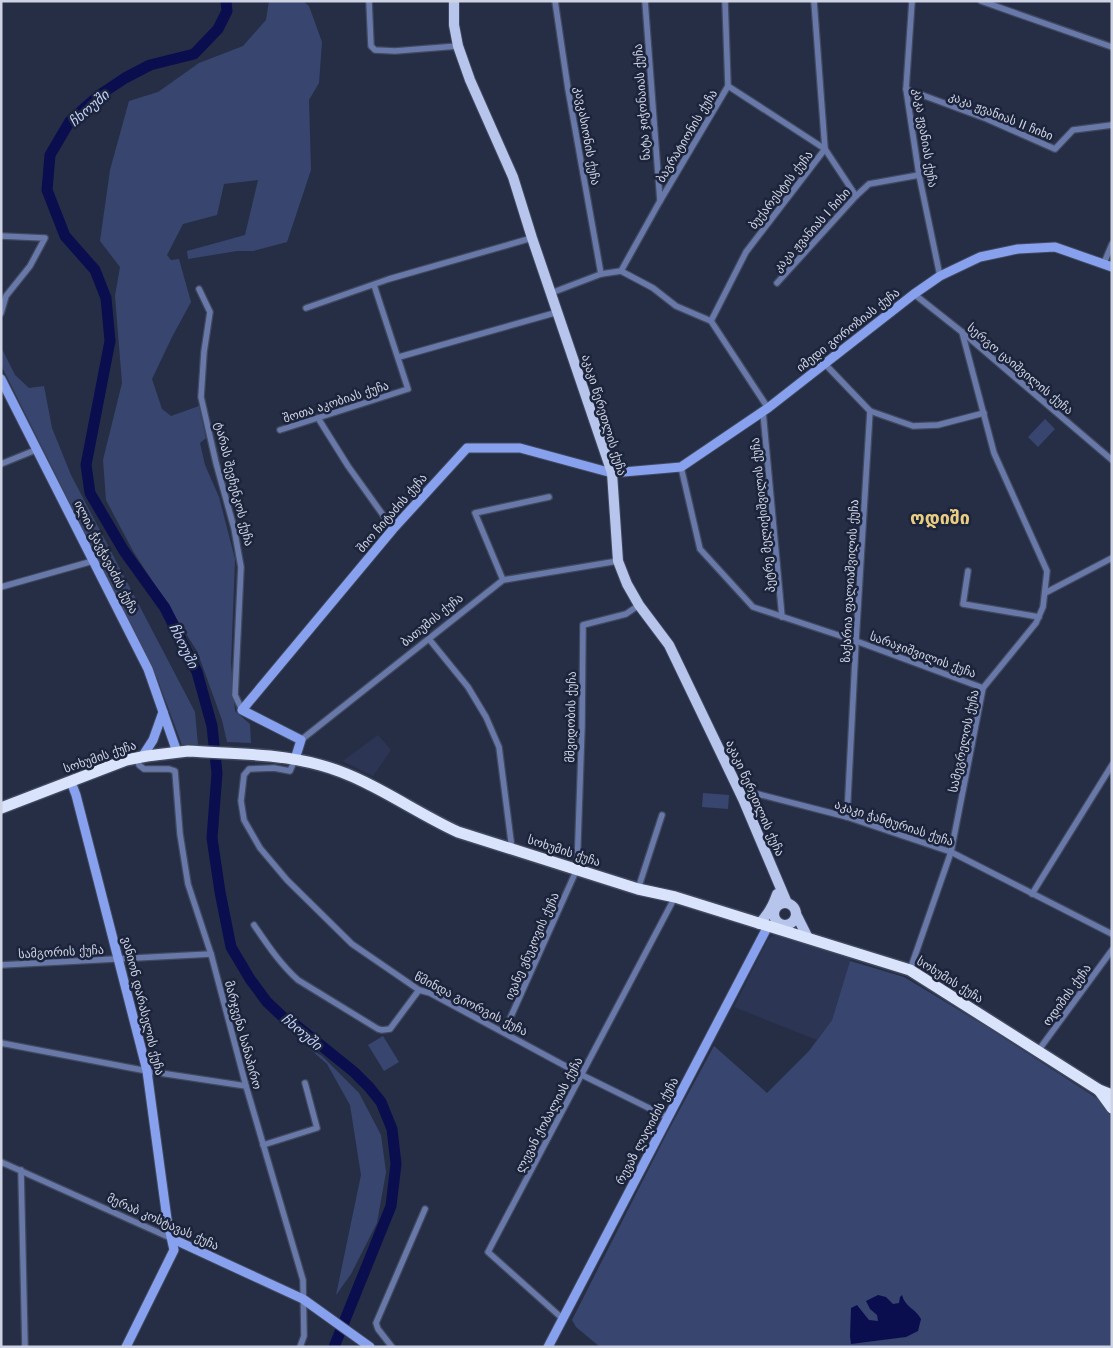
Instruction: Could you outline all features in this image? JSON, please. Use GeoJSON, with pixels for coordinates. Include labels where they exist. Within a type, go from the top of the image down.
{"type":"FeatureCollection","features":[{"type":"Feature","properties":{"kind":"highway","name":"სოხუმის ქუჩა"},"geometry":{"type":"LineString","coordinates":[[1,808],[126,760],[182,751],[289,758],[322,765],[367,784],[458,832],[638,889],[675,898],[763,925],[785,928],[808,938],[910,970],[1099,1090]]}},
{"type":"Feature","properties":{"kind":"highway"},"geometry":{"type":"LineString","coordinates":[[1099,1090],[1112,1095]]}},
{"type":"Feature","properties":{"kind":"highway"},"geometry":{"type":"LineString","coordinates":[[1099,1090],[1112,1108]]}},
{"type":"Feature","properties":{"kind":"main road","name":"აკაკი წერეთლის ქუჩა"},"geometry":{"type":"LineString","coordinates":[[454,1],[454,25],[458,46],[470,80],[513,177],[612,473],[618,560],[639,606],[669,645],[743,799],[787,902]]}},
{"type":"Feature","properties":{"kind":"main road"},"geometry":{"type":"LineString","coordinates":[[777,878],[774,910],[776,922],[785,928],[795,919],[796,914]]}},
{"type":"Feature","properties":{"kind":"main road"},"geometry":{"type":"LineString","coordinates":[[763,925],[764,919],[772,908],[777,894]]}},
{"type":"Feature","properties":{"kind":"main road"},"geometry":{"type":"LineString","coordinates":[[763,925],[778,905],[787,902],[795,909],[808,938]]}},
{"type":"Feature","properties":{"kind":"street"},"geometry":{"type":"LineString","coordinates":[[368,1],[371,46],[375,50],[395,51],[458,46]]}},
{"type":"Feature","properties":{"kind":"street","name":"კავკასიონის ქუჩა"},"geometry":{"type":"LineString","coordinates":[[555,1],[568,89],[601,274]]}},
{"type":"Feature","properties":{"kind":"street","name":"ნატა ჯიჭონაიას ქუჩა"},"geometry":{"type":"LineString","coordinates":[[645,1],[660,201]]}},
{"type":"Feature","properties":{"kind":"street","name":"ბაგრატიონის ქუჩა"},"geometry":{"type":"LineString","coordinates":[[621,271],[728,86],[724,1]]}},
{"type":"Feature","properties":{"kind":"street","name":"ბუქარესტის ქუჩა"},"geometry":{"type":"LineString","coordinates":[[711,321],[746,252],[825,149],[814,1]]}},
{"type":"Feature","properties":{"kind":"street","name":"კაკა ჟვანიას ქუჩა"},"geometry":{"type":"LineString","coordinates":[[912,1],[906,90],[919,175],[940,276]]}},
{"type":"Feature","properties":{"kind":"street"},"geometry":{"type":"LineString","coordinates":[[981,1],[1112,47]]}},
{"type":"Feature","properties":{"kind":"street"},"geometry":{"type":"LineString","coordinates":[[728,86],[825,149],[856,196]]}},
{"type":"Feature","properties":{"kind":"street","name":"კაკა ჟვანიას II ჩიხი"},"geometry":{"type":"LineString","coordinates":[[906,90],[988,119],[1054,148],[1073,130],[1112,125]]}},
{"type":"Feature","properties":{"kind":"street","name":"კაკა ჟვანიას I ჩიხი"},"geometry":{"type":"LineString","coordinates":[[777,283],[869,184],[919,175]]}},
{"type":"Feature","properties":{"kind":"street"},"geometry":{"type":"LineString","coordinates":[[1,236],[45,238],[30,266],[6,296],[1,313]]}},
{"type":"Feature","properties":{"kind":"street"},"geometry":{"type":"LineString","coordinates":[[306,308],[374,285],[532,238]]}},
{"type":"Feature","properties":{"kind":"street"},"geometry":{"type":"LineString","coordinates":[[1108,265],[1112,244]]}},
{"type":"Feature","properties":{"kind":"street","name":"იმედი გოროზიას ქუჩა"},"geometry":{"type":"LineString","coordinates":[[612,473],[681,467],[765,410],[914,294],[940,276],[980,257],[1018,249],[1055,247],[1108,265]]}},
{"type":"Feature","properties":{"kind":"street"},"geometry":{"type":"LineString","coordinates":[[551,293],[601,274],[621,271],[653,288],[676,306],[711,321],[765,410]]}},
{"type":"Feature","properties":{"kind":"street","name":"შოთა აკობიას ქუჩა"},"geometry":{"type":"LineString","coordinates":[[280,430],[408,389],[374,285]]}},
{"type":"Feature","properties":{"kind":"street","name":"ტარას შევჩენკოს ქუჩა"},"geometry":{"type":"LineString","coordinates":[[199,289],[210,312],[204,352],[201,397],[216,463],[234,528],[240,567],[235,695],[242,710]]}},
{"type":"Feature","properties":{"kind":"street","name":"სერგო ცაიშვილის ქუჩა"},"geometry":{"type":"LineString","coordinates":[[914,294],[962,332],[1112,460]]}},
{"type":"Feature","properties":{"kind":"street"},"geometry":{"type":"LineString","coordinates":[[399,357],[558,312]]}},
{"type":"Feature","properties":{"kind":"street","name":"სამეგრელოს ქუჩა"},"geometry":{"type":"LineString","coordinates":[[910,970],[951,852],[984,688],[1036,623],[1044,607],[1047,571],[994,453],[962,332]]}},
{"type":"Feature","properties":{"kind":"street"},"geometry":{"type":"LineString","coordinates":[[824,364],[870,412],[913,426],[938,424],[984,412]]}},
{"type":"Feature","properties":{"kind":"street","name":"ილია ჭავჭავაძის ქუჩა"},"geometry":{"type":"LineString","coordinates":[[1,379],[148,669],[163,712],[182,751]]}},
{"type":"Feature","properties":{"kind":"street","name":"პეტრე მელიქიშვილის ქუჩა"},"geometry":{"type":"LineString","coordinates":[[765,410],[782,617]]}},
{"type":"Feature","properties":{"kind":"street","name":"ზაქარია ფალიაშვილის ქუჩა"},"geometry":{"type":"LineString","coordinates":[[848,817],[856,641],[870,412]]}},
{"type":"Feature","properties":{"kind":"street"},"geometry":{"type":"LineString","coordinates":[[318,418],[348,466],[393,529]]}},
{"type":"Feature","properties":{"kind":"street","name":"შიო ჩიტაძის ქუჩა"},"geometry":{"type":"LineString","coordinates":[[242,710],[393,529],[467,448],[520,448],[612,473]]}},
{"type":"Feature","properties":{"kind":"street"},"geometry":{"type":"LineString","coordinates":[[1,464],[38,449]]}},
{"type":"Feature","properties":{"kind":"street","name":"სარაჯიშვილის ქუჩა"},"geometry":{"type":"LineString","coordinates":[[681,467],[700,549],[753,607],[856,641],[984,688]]}},
{"type":"Feature","properties":{"kind":"street"},"geometry":{"type":"LineString","coordinates":[[503,580],[475,513],[549,497]]}},
{"type":"Feature","properties":{"kind":"street"},"geometry":{"type":"LineString","coordinates":[[1045,593],[1112,558]]}},
{"type":"Feature","properties":{"kind":"street","name":"ბათუმის ქუჩა"},"geometry":{"type":"LineString","coordinates":[[301,740],[503,580],[618,560]]}},
{"type":"Feature","properties":{"kind":"street"},"geometry":{"type":"LineString","coordinates":[[1,587],[93,561]]}},
{"type":"Feature","properties":{"kind":"street"},"geometry":{"type":"LineString","coordinates":[[968,571],[963,604],[1039,617]]}},
{"type":"Feature","properties":{"kind":"street","name":"მშვიდობის ქუჩა"},"geometry":{"type":"LineString","coordinates":[[577,870],[583,625],[626,614],[639,606]]}},
{"type":"Feature","properties":{"kind":"street"},"geometry":{"type":"LineString","coordinates":[[429,639],[468,687],[486,717],[499,747],[512,849]]}},
{"type":"Feature","properties":{"kind":"street"},"geometry":{"type":"LineString","coordinates":[[242,710],[301,740],[289,758]]}},
{"type":"Feature","properties":{"kind":"street"},"geometry":{"type":"LineString","coordinates":[[139,758],[153,740],[163,712]]}},
{"type":"Feature","properties":{"kind":"street","name":"მარჯვენა სანაპირო"},"geometry":{"type":"LineString","coordinates":[[139,758],[139,765],[144,769],[169,769],[175,771],[180,834],[188,884],[211,954],[246,1086],[303,1280],[304,1336],[300,1347]]}},
{"type":"Feature","properties":{"kind":"street","name":"წმინდა გიორგის ქუჩა"},"geometry":{"type":"LineString","coordinates":[[289,758],[290,772],[274,768],[249,769],[244,775],[241,801],[244,820],[260,848],[287,880],[352,944],[419,990],[430,993],[667,1117]]}},
{"type":"Feature","properties":{"kind":"street"},"geometry":{"type":"LineString","coordinates":[[1032,894],[1112,764]]}},
{"type":"Feature","properties":{"kind":"street","name":"ვანიონ დარასელის ქუჩა"},"geometry":{"type":"LineString","coordinates":[[71,782],[119,958],[147,1072],[167,1219],[173,1239]]}},
{"type":"Feature","properties":{"kind":"street","name":"აკაკი ჭანტურიას ქუჩა"},"geometry":{"type":"LineString","coordinates":[[743,799],[758,794],[848,817],[951,852],[1112,934]]}},
{"type":"Feature","properties":{"kind":"street"},"geometry":{"type":"LineString","coordinates":[[638,889],[662,815]]}},
{"type":"Feature","properties":{"kind":"street","name":"ივანე ვნუკოვის ქუჩა"},"geometry":{"type":"LineString","coordinates":[[504,1032],[577,870]]}},
{"type":"Feature","properties":{"kind":"street","name":"ლევან ქობალიას ქუჩა"},"geometry":{"type":"LineString","coordinates":[[563,1319],[488,1252],[675,898]]}},
{"type":"Feature","properties":{"kind":"street"},"geometry":{"type":"LineString","coordinates":[[254,924],[268,946],[298,980],[378,1029],[390,1029],[419,990]]}},
{"type":"Feature","properties":{"kind":"street","name":"რევაზ ლაღიძის ქუჩა"},"geometry":{"type":"LineString","coordinates":[[548,1347],[667,1117],[763,925]]}},
{"type":"Feature","properties":{"kind":"street","name":"ოდიშის ქუჩა"},"geometry":{"type":"LineString","coordinates":[[1038,1051],[1112,950]]}},
{"type":"Feature","properties":{"kind":"street","name":"სამგორის ქუჩა"},"geometry":{"type":"LineString","coordinates":[[1,966],[211,954]]}},
{"type":"Feature","properties":{"kind":"street"},"geometry":{"type":"LineString","coordinates":[[1,1043],[147,1072],[246,1086]]}},
{"type":"Feature","properties":{"kind":"street"},"geometry":{"type":"LineString","coordinates":[[263,1144],[317,1128],[305,1083]]}},
{"type":"Feature","properties":{"kind":"street","name":"მერაბ კოსტავას ქუჩა"},"geometry":{"type":"LineString","coordinates":[[1,1162],[303,1299],[370,1347]]}},
{"type":"Feature","properties":{"kind":"street"},"geometry":{"type":"LineString","coordinates":[[21,1170],[25,1347]]}},
{"type":"Feature","properties":{"kind":"street"},"geometry":{"type":"LineString","coordinates":[[392,1347],[378,1329],[376,1323],[425,1208]]}},
{"type":"Feature","properties":{"kind":"street"},"geometry":{"type":"LineString","coordinates":[[126,1347],[174,1250],[173,1239]]}},
{"type":"Feature","properties":{"kind":"shaded area"},"geometry":{"type":"Polygon","coordinates":[[[269,1],[303,1],[309,6],[322,42],[319,83],[309,100],[311,170],[287,242],[253,251],[237,251],[188,259],[187,251],[245,235],[258,180],[224,184],[217,215],[183,224],[167,255],[171,260],[179,259],[191,302],[152,379],[162,409],[171,416],[199,406],[206,438],[200,443],[205,465],[219,497],[235,559],[231,663],[235,711],[250,724],[251,743],[227,742],[222,720],[197,651],[133,551],[106,500],[103,460],[122,383],[115,296],[120,267],[100,241],[110,170],[129,101],[158,92],[199,63],[243,46],[266,20],[269,1]]]}},
{"type":"Feature","properties":{"kind":"shaded area"},"geometry":{"type":"Polygon","coordinates":[[[1,347],[15,375],[29,388],[44,386],[52,428],[71,475],[195,712],[198,745],[182,745],[157,678],[1,365],[1,347]]]}},
{"type":"Feature","properties":{"kind":"shaded area"},"geometry":{"type":"Polygon","coordinates":[[[1045,419],[1055,429],[1038,447],[1028,437],[1045,419]]]}},
{"type":"Feature","properties":{"kind":"shaded area"},"geometry":{"type":"Polygon","coordinates":[[[378,735],[391,750],[373,776],[343,761],[378,735]]]}},
{"type":"Feature","properties":{"kind":"shaded area"},"geometry":{"type":"Polygon","coordinates":[[[703,793],[729,795],[728,809],[702,807],[703,793]]]}},
{"type":"Feature","properties":{"kind":"shaded area"},"geometry":{"type":"Polygon","coordinates":[[[777,934],[851,958],[832,1020],[817,1040],[734,1007],[768,939],[777,934]]]}},
{"type":"Feature","properties":{"kind":"shaded area"},"geometry":{"type":"Polygon","coordinates":[[[850,961],[904,977],[987,1027],[1104,1103],[1112,1113],[1112,1347],[600,1347],[576,1327],[572,1320],[667,1133],[714,1046],[767,1093],[809,1051],[832,1020],[850,961]]]}},
{"type":"Feature","properties":{"kind":"shaded area"},"geometry":{"type":"Polygon","coordinates":[[[383,1036],[399,1062],[384,1071],[368,1045],[383,1036]]]}},
{"type":"Feature","properties":{"kind":"shaded area"},"geometry":{"type":"Polygon","coordinates":[[[309,1048],[322,1056],[359,1093],[381,1135],[386,1172],[377,1223],[351,1274],[336,1295],[361,1175],[350,1105],[327,1064],[309,1048]]]}},
{"type":"Feature","properties":{"kind":"shaded area"},"geometry":{"type":"Polygon","coordinates":[[[878,1295],[886,1297],[893,1304],[899,1303],[902,1295],[905,1302],[921,1319],[918,1331],[906,1337],[851,1344],[851,1308],[857,1305],[869,1320],[878,1321],[877,1315],[870,1309],[866,1301],[878,1295]]]}},
{"type":"Feature","properties":{"kind":"waterway","name":"ჩხოუში"},"geometry":{"type":"LineString","coordinates":[[226,1],[227,11],[218,29],[194,54],[150,65],[125,78],[98,96],[70,121],[50,155],[47,190],[65,236],[95,270],[106,298],[110,341],[86,465],[90,493],[124,551],[165,608],[197,672],[212,726],[217,773],[212,838],[231,947],[250,979],[267,1002],[283,1017],[354,1072],[369,1087],[381,1102],[392,1129],[396,1164],[391,1206],[334,1347]]}},
{"type":"Feature","properties":{"kind":"district","name":"ოდიში"},"geometry":{"type":"Point","coordinates":[940,517]}}]}
